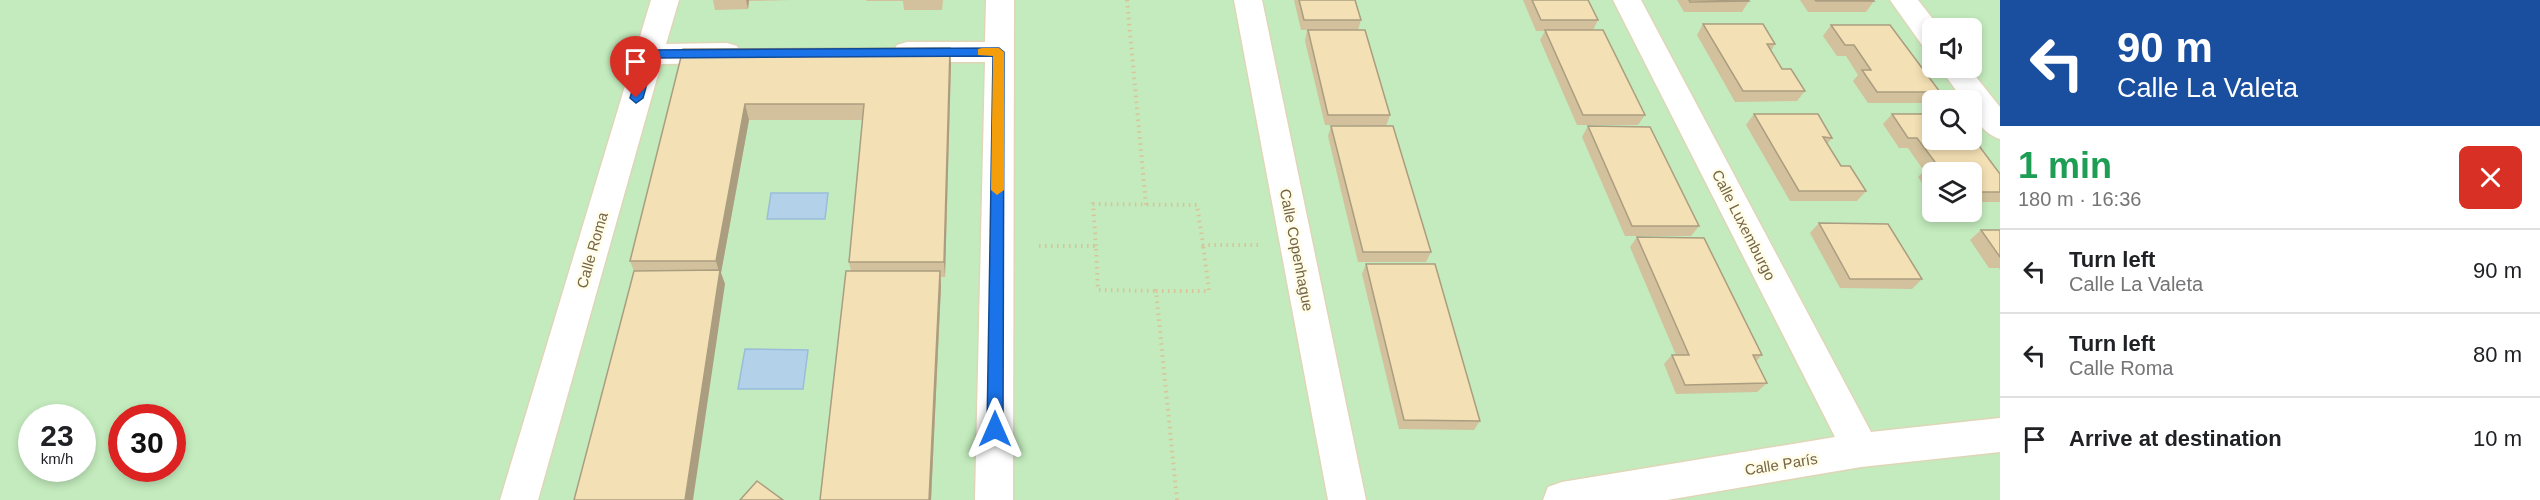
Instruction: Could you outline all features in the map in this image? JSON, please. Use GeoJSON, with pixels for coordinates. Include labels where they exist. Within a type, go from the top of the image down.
{"type":"FeatureCollection","features":[{"type":"Feature","properties":{"kind":"street","name":"Calle Roma"},"geometry":{"type":"LineString","coordinates":[[519,500],[665,0]]}},
{"type":"Feature","properties":{"kind":"street"},"geometry":{"type":"LineString","coordinates":[[994,500],[1000,0]]}},
{"type":"Feature","properties":{"kind":"street","name":"Calle Copenhague"},"geometry":{"type":"LineString","coordinates":[[1248,0],[1347,500]]}},
{"type":"Feature","properties":{"kind":"street","name":"Calle Luxemburgo"},"geometry":{"type":"LineString","coordinates":[[1627,0],[1861,450]]}},
{"type":"Feature","properties":{"kind":"street"},"geometry":{"type":"LineString","coordinates":[[1904,0],[1922,24]]}},
{"type":"Feature","properties":{"kind":"street"},"geometry":{"type":"LineString","coordinates":[[882,53],[999,52]]}},
{"type":"Feature","properties":{"kind":"street"},"geometry":{"type":"LineString","coordinates":[[649,54],[754,53]]}},
{"type":"Feature","properties":{"kind":"street"},"geometry":{"type":"LineString","coordinates":[[1962,78],[2000,128]]}},
{"type":"Feature","properties":{"kind":"street","name":"Calle París"},"geometry":{"type":"LineString","coordinates":[[1563,500],[1861,450],[2000,435]]}},
{"type":"Feature","properties":{"kind":"path"},"geometry":{"type":"LineString","coordinates":[[1127,0],[1146,205]]}},
{"type":"Feature","properties":{"kind":"path"},"geometry":{"type":"LineString","coordinates":[[1093,204],[1146,205],[1197,205],[1209,291],[1098,290],[1093,204]]}},
{"type":"Feature","properties":{"kind":"path"},"geometry":{"type":"LineString","coordinates":[[1203,245],[1262,245]]}},
{"type":"Feature","properties":{"kind":"path"},"geometry":{"type":"LineString","coordinates":[[1039,246],[1096,246]]}},
{"type":"Feature","properties":{"kind":"path"},"geometry":{"type":"LineString","coordinates":[[1156,291],[1177,500]]}},
{"type":"Feature","properties":{"kind":"green space"},"geometry":{"type":"Polygon","coordinates":[[[0,0],[2000,0],[2000,500],[0,500],[0,0]]]}},
{"type":"Feature","properties":{"kind":"water"},"geometry":{"type":"Polygon","coordinates":[[[771,193],[828,193],[825,219],[767,219],[771,193]]]}},
{"type":"Feature","properties":{"kind":"water"},"geometry":{"type":"Polygon","coordinates":[[[745,349],[808,350],[803,389],[738,389],[745,349]]]}},
{"type":"Feature","properties":{"kind":"building"},"geometry":{"type":"Polygon","coordinates":[[[1299,0],[1355,0],[1361,20],[1304,20],[1299,0]]]}},
{"type":"Feature","properties":{"kind":"building"},"geometry":{"type":"Polygon","coordinates":[[[1532,0],[1588,0],[1598,20],[1541,20],[1532,0]]]}},
{"type":"Feature","properties":{"kind":"building"},"geometry":{"type":"Polygon","coordinates":[[[1689,0],[1748,0],[1749,1],[1690,2],[1689,0]]]}},
{"type":"Feature","properties":{"kind":"building"},"geometry":{"type":"Polygon","coordinates":[[[1873,0],[1874,1],[1816,1],[1873,0]]]}},
{"type":"Feature","properties":{"kind":"building"},"geometry":{"type":"Polygon","coordinates":[[[1703,24],[1763,24],[1775,44],[1767,44],[1782,69],[1791,69],[1805,91],[1743,91],[1703,24]]]}},
{"type":"Feature","properties":{"kind":"building"},"geometry":{"type":"Polygon","coordinates":[[[1831,25],[1890,25],[1922,68],[1922,78],[1930,78],[1939,90],[1877,92],[1862,70],[1871,70],[1854,45],[1845,45],[1831,25]]]}},
{"type":"Feature","properties":{"kind":"building"},"geometry":{"type":"Polygon","coordinates":[[[1308,30],[1365,30],[1390,115],[1328,115],[1308,30]]]}},
{"type":"Feature","properties":{"kind":"building"},"geometry":{"type":"Polygon","coordinates":[[[1545,30],[1603,30],[1645,115],[1583,115],[1545,30]]]}},
{"type":"Feature","properties":{"kind":"building"},"geometry":{"type":"Polygon","coordinates":[[[950,48],[944,262],[849,262],[864,104],[745,104],[716,261],[630,261],[683,49],[950,48]]]}},
{"type":"Feature","properties":{"kind":"building"},"geometry":{"type":"Polygon","coordinates":[[[1754,114],[1818,114],[1832,138],[1823,137],[1841,166],[1850,166],[1866,191],[1799,191],[1754,114]]]}},
{"type":"Feature","properties":{"kind":"building"},"geometry":{"type":"Polygon","coordinates":[[[1892,114],[1922,114],[1922,145],[1917,138],[1908,138],[1892,114]]]}},
{"type":"Feature","properties":{"kind":"building"},"geometry":{"type":"Polygon","coordinates":[[[1331,126],[1393,126],[1431,252],[1363,252],[1331,126]]]}},
{"type":"Feature","properties":{"kind":"building"},"geometry":{"type":"Polygon","coordinates":[[[1588,126],[1650,127],[1699,226],[1632,226],[1588,126]]]}},
{"type":"Feature","properties":{"kind":"building"},"geometry":{"type":"Polygon","coordinates":[[[1926,150],[1982,150],[2000,174],[2000,192],[1982,192],[1982,162],[1935,162],[1926,150]]]}},
{"type":"Feature","properties":{"kind":"building"},"geometry":{"type":"Polygon","coordinates":[[[1819,223],[1888,224],[1922,279],[1850,279],[1819,223]]]}},
{"type":"Feature","properties":{"kind":"building"},"geometry":{"type":"Polygon","coordinates":[[[1981,230],[2000,230],[2000,257],[1981,230]]]}},
{"type":"Feature","properties":{"kind":"building"},"geometry":{"type":"Polygon","coordinates":[[[1637,237],[1704,238],[1762,355],[1753,355],[1767,383],[1685,385],[1672,355],[1689,355],[1637,237]]]}},
{"type":"Feature","properties":{"kind":"building"},"geometry":{"type":"Polygon","coordinates":[[[1366,264],[1435,264],[1480,421],[1404,420],[1366,264]]]}},
{"type":"Feature","properties":{"kind":"building"},"geometry":{"type":"Polygon","coordinates":[[[720,270],[685,500],[574,500],[634,271],[720,270]]]}},
{"type":"Feature","properties":{"kind":"building"},"geometry":{"type":"Polygon","coordinates":[[[846,271],[940,271],[929,500],[820,500],[846,271]]]}},
{"type":"Feature","properties":{"kind":"building"},"geometry":{"type":"Polygon","coordinates":[[[757,481],[783,500],[740,500],[757,481]]]}},
{"type":"Feature","properties":{"kind":"slow traffic"},"geometry":{"type":"LineString","coordinates":[[982,52],[999,52],[997,190]]}},
{"type":"Feature","properties":{"kind":"route"},"geometry":{"type":"LineString","coordinates":[[636,98],[649,54],[999,52],[995,429]]}}]}
